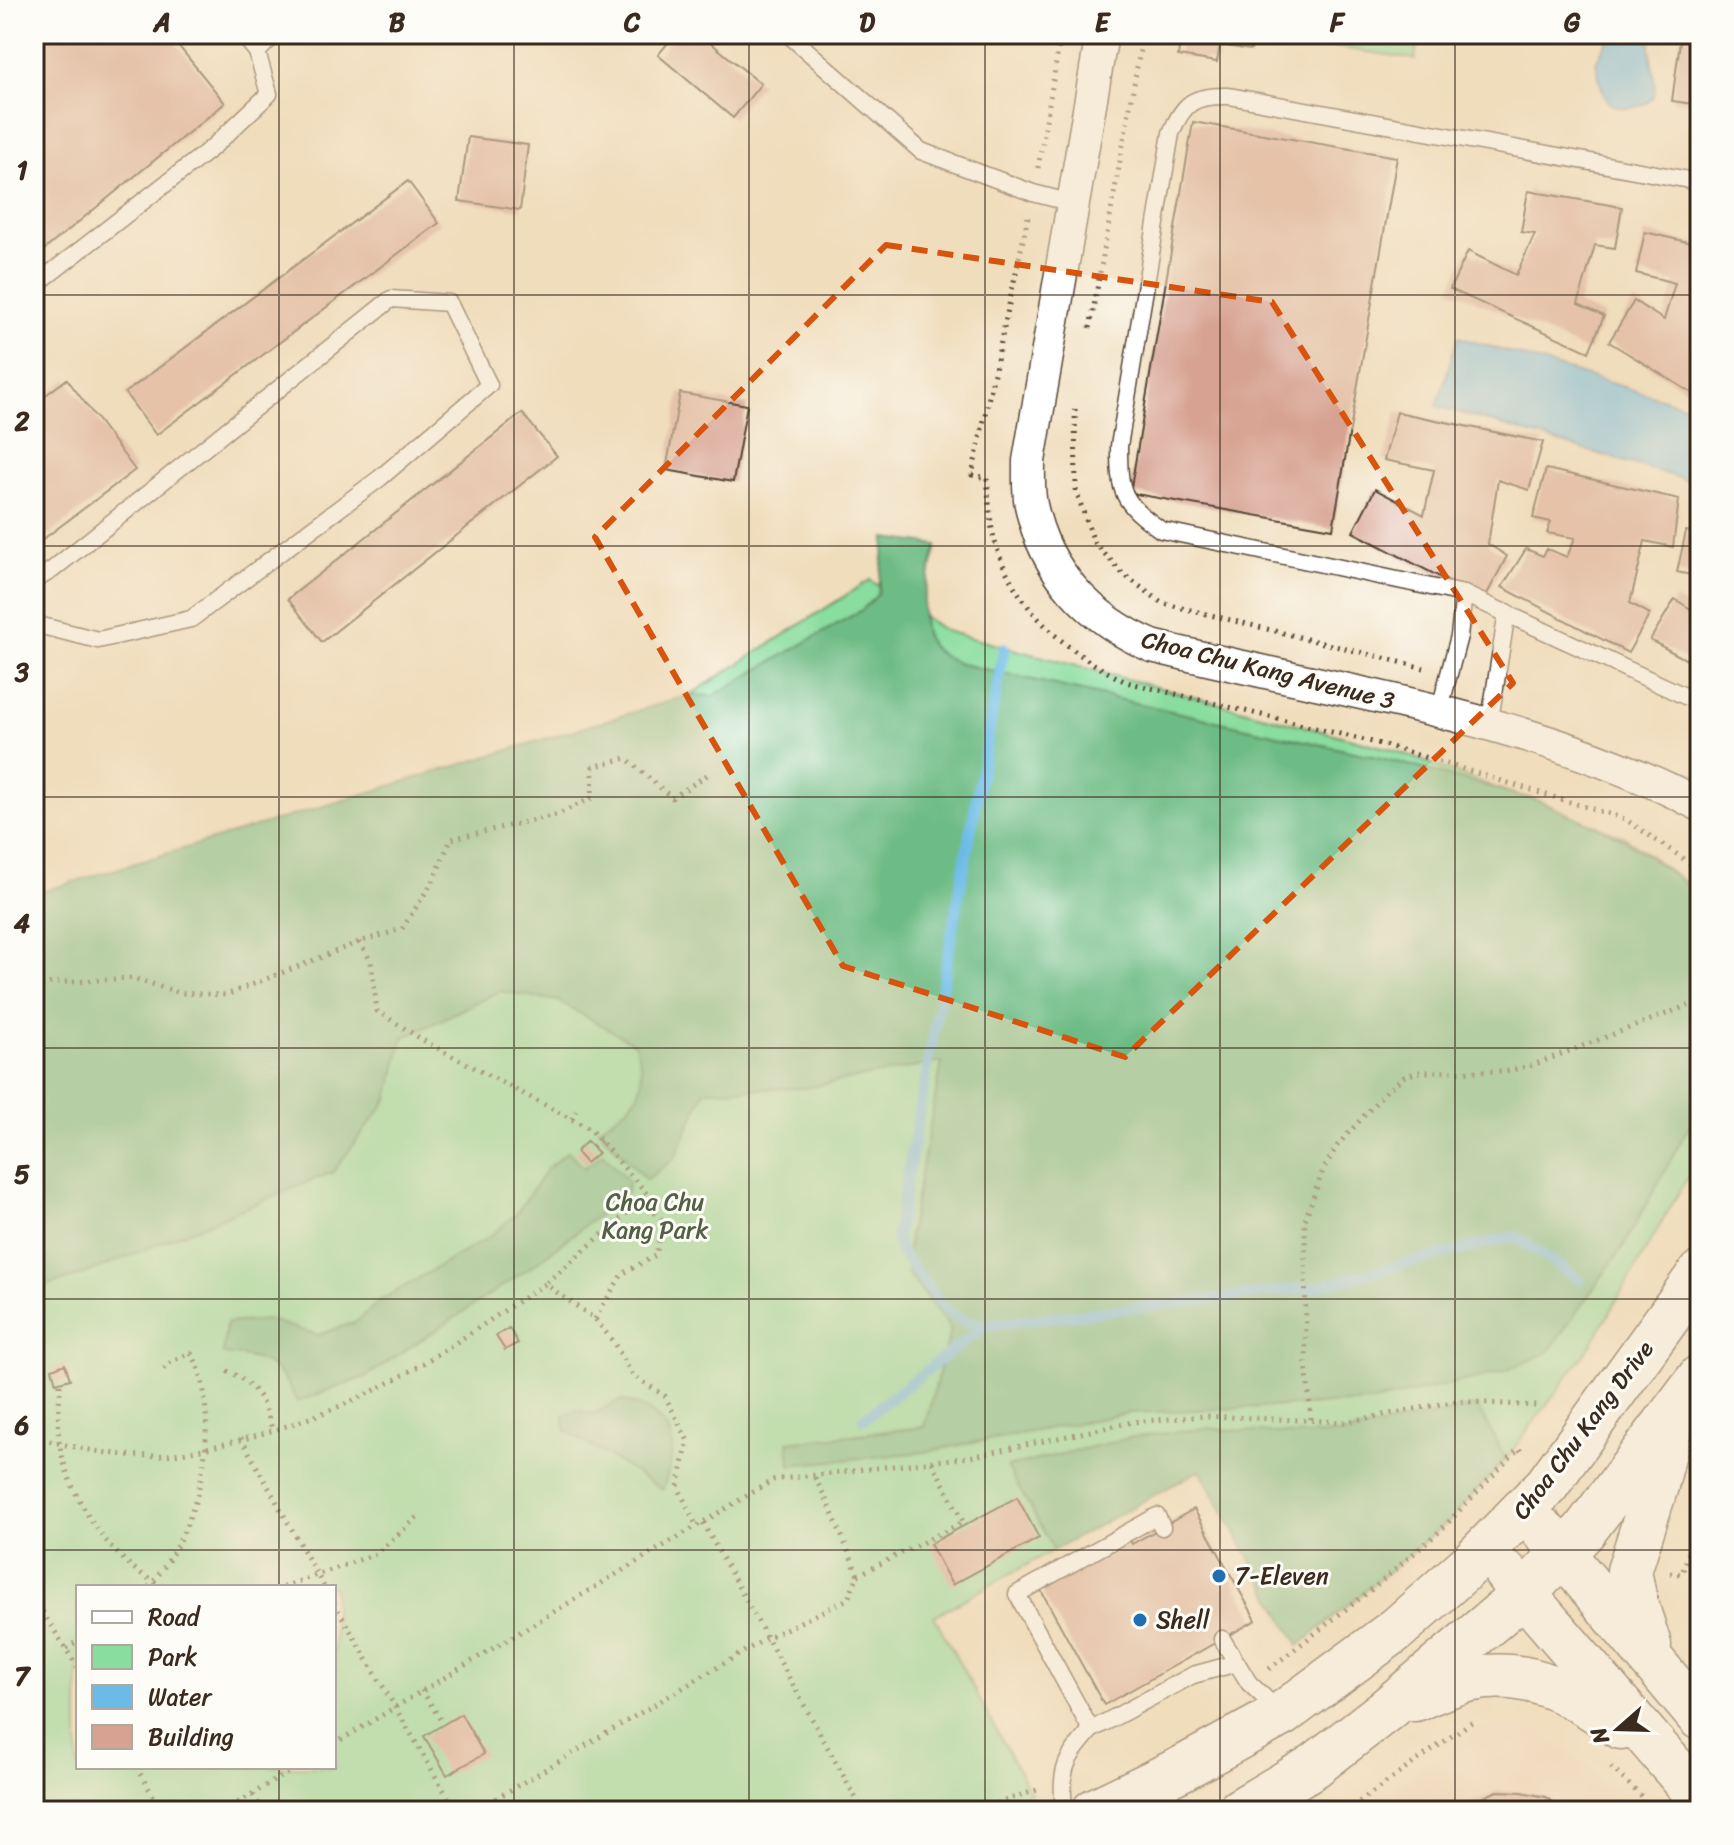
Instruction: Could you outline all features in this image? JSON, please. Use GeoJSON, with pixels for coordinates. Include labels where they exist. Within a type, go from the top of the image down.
{"type":"FeatureCollection","features":[{"type":"Feature","properties":{"kind":"main road","name":"Choa Chu Kang Drive"},"geometry":{"type":"LineString","coordinates":[[1094,1811],[1181,1769],[1282,1714],[1397,1629],[1486,1550],[1547,1485],[1700,1273]]}},
{"type":"Feature","properties":{"kind":"main road"},"geometry":{"type":"LineString","coordinates":[[1264,1801],[1386,1710],[1524,1594],[1584,1531],[1700,1377]]}},
{"type":"Feature","properties":{"kind":"main road"},"geometry":{"type":"LineString","coordinates":[[1656,1667],[1629,1571],[1656,1486],[1673,1413]]}},
{"type":"Feature","properties":{"kind":"main road"},"geometry":{"type":"LineString","coordinates":[[1526,1509],[1700,1718]]}},
{"type":"Feature","properties":{"kind":"main road"},"geometry":{"type":"LineString","coordinates":[[1486,1550],[1700,1798]]}},
{"type":"Feature","properties":{"kind":"main road"},"geometry":{"type":"LineString","coordinates":[[1386,1710],[1467,1680],[1520,1676],[1584,1702],[1666,1758]]}},
{"type":"Feature","properties":{"kind":"street","name":"Choa Chu Kang Avenue 3"},"geometry":{"type":"LineString","coordinates":[[1102,34],[1029,461],[1031,504],[1056,571],[1098,616],[1124,634],[1152,646],[1489,726],[1593,757],[1700,805]]}},
{"type":"Feature","properties":{"kind":"lane"},"geometry":{"type":"LineString","coordinates":[[34,286],[213,147],[269,94],[257,52],[242,34]]}},
{"type":"Feature","properties":{"kind":"lane"},"geometry":{"type":"LineString","coordinates":[[257,52],[275,34]]}},
{"type":"Feature","properties":{"kind":"lane"},"geometry":{"type":"LineString","coordinates":[[788,34],[921,151],[1033,193],[1072,203]]}},
{"type":"Feature","properties":{"kind":"lane"},"geometry":{"type":"LineString","coordinates":[[1700,182],[1229,96],[1209,95],[1192,102],[1180,112],[1171,133],[1119,446],[1119,480],[1132,509],[1161,530],[1464,594],[1700,703]]}},
{"type":"Feature","properties":{"kind":"lane"},"geometry":{"type":"LineString","coordinates":[[34,581],[52,570],[391,299],[449,303],[489,385],[380,478],[191,619],[98,640],[34,624]]}},
{"type":"Feature","properties":{"kind":"lane"},"geometry":{"type":"LineString","coordinates":[[1439,712],[1459,636],[1464,594]]}},
{"type":"Feature","properties":{"kind":"lane"},"geometry":{"type":"LineString","coordinates":[[1489,726],[1507,612]]}},
{"type":"Feature","properties":{"kind":"lane"},"geometry":{"type":"LineString","coordinates":[[1091,1730],[1017,1594],[1157,1516],[1162,1527]]}},
{"type":"Feature","properties":{"kind":"lane"},"geometry":{"type":"LineString","coordinates":[[1222,1639],[1249,1683],[1282,1714]]}},
{"type":"Feature","properties":{"kind":"lane"},"geometry":{"type":"LineString","coordinates":[[1064,1811],[1061,1781],[1069,1756],[1091,1730],[1193,1675],[1237,1663]]}},
{"type":"Feature","properties":{"kind":"path"},"geometry":{"type":"LineString","coordinates":[[1061,34],[1033,193],[972,475],[987,478],[993,533],[1003,563],[1018,592],[1061,643],[1094,666],[1126,682],[1385,745],[1625,819],[1700,870]]}},
{"type":"Feature","properties":{"kind":"path"},"geometry":{"type":"LineString","coordinates":[[1090,330],[1143,34]]}},
{"type":"Feature","properties":{"kind":"path"},"geometry":{"type":"LineString","coordinates":[[1075,408],[1076,491],[1094,542],[1123,574],[1162,603],[1449,674]]}},
{"type":"Feature","properties":{"kind":"path"},"geometry":{"type":"LineString","coordinates":[[34,989],[51,983],[133,978],[180,993],[226,995],[359,942],[402,929],[433,881],[451,839],[556,815],[592,798],[593,767],[626,758],[672,798],[707,775]]}},
{"type":"Feature","properties":{"kind":"path"},"geometry":{"type":"LineString","coordinates":[[34,1437],[98,1453],[164,1455],[241,1438],[324,1412],[375,1390],[545,1284],[648,1195],[590,1129],[426,1042],[377,1011],[371,961],[359,942]]}},
{"type":"Feature","properties":{"kind":"path"},"geometry":{"type":"LineString","coordinates":[[1311,1420],[1306,1363],[1305,1220],[1323,1170],[1337,1146],[1397,1080],[1418,1072],[1477,1073],[1520,1068],[1700,1001]]}},
{"type":"Feature","properties":{"kind":"path"},"geometry":{"type":"LineString","coordinates":[[572,1119],[576,1111]]}},
{"type":"Feature","properties":{"kind":"path"},"geometry":{"type":"LineString","coordinates":[[593,1147],[601,1141]]}},
{"type":"Feature","properties":{"kind":"path"},"geometry":{"type":"LineString","coordinates":[[595,1319],[622,1274],[656,1255],[663,1221],[643,1201]]}},
{"type":"Feature","properties":{"kind":"path"},"geometry":{"type":"LineString","coordinates":[[545,1284],[595,1319],[633,1375],[665,1396],[688,1441],[678,1487],[767,1638],[863,1811]]}},
{"type":"Feature","properties":{"kind":"path"},"geometry":{"type":"LineString","coordinates":[[60,1384],[59,1444],[65,1467],[94,1523],[114,1550],[151,1585],[172,1558],[187,1523],[201,1484],[206,1447],[201,1368],[191,1353],[172,1361],[161,1372]]}},
{"type":"Feature","properties":{"kind":"path"},"geometry":{"type":"LineString","coordinates":[[227,1371],[254,1387],[266,1405],[272,1429]]}},
{"type":"Feature","properties":{"kind":"path"},"geometry":{"type":"LineString","coordinates":[[336,1743],[773,1480],[970,1457],[1132,1422],[1206,1416],[1346,1422],[1457,1401],[1536,1406]]}},
{"type":"Feature","properties":{"kind":"path"},"geometry":{"type":"LineString","coordinates":[[241,1438],[323,1585]]}},
{"type":"Feature","properties":{"kind":"path"},"geometry":{"type":"LineString","coordinates":[[475,1811],[767,1638],[848,1599],[858,1575],[964,1523],[932,1461]]}},
{"type":"Feature","properties":{"kind":"path"},"geometry":{"type":"LineString","coordinates":[[814,1476],[858,1575]]}},
{"type":"Feature","properties":{"kind":"path"},"geometry":{"type":"LineString","coordinates":[[289,1585],[376,1554],[421,1514]]}},
{"type":"Feature","properties":{"kind":"path"},"geometry":{"type":"LineString","coordinates":[[1682,1574],[1700,1518]]}},
{"type":"Feature","properties":{"kind":"path"},"geometry":{"type":"LineString","coordinates":[[34,1598],[76,1665]]}},
{"type":"Feature","properties":{"kind":"path"},"geometry":{"type":"LineString","coordinates":[[336,1606],[456,1811]]}},
{"type":"Feature","properties":{"kind":"path"},"geometry":{"type":"LineString","coordinates":[[66,1648],[76,1642]]}},
{"type":"Feature","properties":{"kind":"path"},"geometry":{"type":"LineString","coordinates":[[422,1690],[443,1724]]}},
{"type":"Feature","properties":{"kind":"path"},"geometry":{"type":"LineString","coordinates":[[1346,1811],[1480,1717]]}},
{"type":"Feature","properties":{"kind":"path"},"geometry":{"type":"LineString","coordinates":[[1607,1763],[1646,1801]]}},
{"type":"Feature","properties":{"kind":"path"},"geometry":{"type":"LineString","coordinates":[[137,1769],[162,1811]]}},
{"type":"Feature","properties":{"kind":"path"},"geometry":{"type":"LineString","coordinates":[[224,1811],[294,1769]]}},
{"type":"Feature","properties":{"kind":"path"},"geometry":{"type":"LineString","coordinates":[[253,1795],[263,1811]]}},
{"type":"Feature","properties":{"kind":"highlighted area"},"geometry":{"type":"Polygon","coordinates":[[[886,245],[1272,302],[1513,683],[1125,1057],[843,966],[595,537],[886,245]]]}},
{"type":"Feature","properties":{"kind":"shaded area"},"geometry":{"type":"Polygon","coordinates":[[[1501,1726],[1533,1727],[1589,1768],[1619,1811],[1362,1811],[1479,1730],[1501,1726]]]}},
{"type":"Feature","properties":{"kind":"green space"},"geometry":{"type":"Polygon","coordinates":[[[1287,34],[1419,34],[1415,59],[1286,40],[1287,34]]]}},
{"type":"Feature","properties":{"kind":"green space"},"geometry":{"type":"Polygon","coordinates":[[[886,538],[937,545],[924,599],[924,627],[935,650],[957,663],[1390,760],[1540,801],[1624,839],[1700,894],[1700,1106],[1623,1247],[1548,1352],[1503,1372],[1372,1402],[1129,1413],[924,1452],[790,1465],[788,1442],[924,1427],[951,1329],[907,1272],[909,1235],[942,1062],[804,1088],[705,1090],[675,1158],[646,1180],[598,1129],[631,1103],[641,1086],[640,1061],[635,1044],[558,1001],[500,991],[403,1038],[388,1099],[333,1172],[82,1275],[34,1289],[34,894],[690,695],[713,696],[863,609],[878,594],[886,538]]]}},
{"type":"Feature","properties":{"kind":"green space","name":"Choa Chu Kang Park"},"geometry":{"type":"Polygon","coordinates":[[[870,580],[945,631],[1390,749],[1625,837],[1700,894],[1700,1156],[1591,1345],[1506,1459],[1450,1520],[1299,1646],[1200,1469],[934,1616],[1031,1794],[975,1811],[34,1811],[34,894],[690,695],[870,580]]]}},
{"type":"Feature","properties":{"kind":"green space"},"geometry":{"type":"Polygon","coordinates":[[[568,1151],[584,1168],[603,1153],[628,1181],[627,1193],[531,1267],[365,1377],[297,1402],[284,1379],[269,1365],[249,1357],[223,1354],[226,1323],[269,1320],[317,1335],[356,1322],[381,1300],[489,1237],[515,1215],[547,1169],[568,1151]]]}},
{"type":"Feature","properties":{"kind":"green space"},"geometry":{"type":"Polygon","coordinates":[[[621,1400],[649,1411],[668,1432],[672,1456],[663,1490],[565,1430],[564,1416],[568,1413],[578,1410],[593,1414],[621,1400]]]}},
{"type":"Feature","properties":{"kind":"green space"},"geometry":{"type":"Polygon","coordinates":[[[1477,1406],[1506,1459],[1450,1520],[1299,1646],[1200,1470],[1054,1550],[1007,1467],[1134,1437],[1208,1428],[1294,1435],[1342,1434],[1477,1406]]]}},
{"type":"Feature","properties":{"kind":"water"},"geometry":{"type":"Polygon","coordinates":[[[1611,34],[1653,34],[1650,54],[1655,87],[1653,96],[1646,103],[1618,107],[1604,95],[1596,62],[1611,34]]]}},
{"type":"Feature","properties":{"kind":"water"},"geometry":{"type":"Polygon","coordinates":[[[1458,337],[1700,410],[1700,484],[1437,406],[1458,337]]]}},
{"type":"Feature","properties":{"kind":"building"},"geometry":{"type":"Polygon","coordinates":[[[34,34],[169,34],[225,103],[34,258],[34,34]]]}},
{"type":"Feature","properties":{"kind":"building"},"geometry":{"type":"Polygon","coordinates":[[[675,34],[700,34],[761,84],[733,118],[658,55],[675,34]]]}},
{"type":"Feature","properties":{"kind":"building"},"geometry":{"type":"Polygon","coordinates":[[[1181,34],[1253,34],[1251,50],[1220,45],[1217,62],[1178,56],[1181,34]]]}},
{"type":"Feature","properties":{"kind":"building"},"geometry":{"type":"Polygon","coordinates":[[[1681,34],[1700,34],[1700,105],[1672,101],[1681,34]]]}},
{"type":"Feature","properties":{"kind":"building"},"geometry":{"type":"Polygon","coordinates":[[[1193,122],[1397,157],[1333,529],[1130,493],[1193,122]]]}},
{"type":"Feature","properties":{"kind":"building"},"geometry":{"type":"Polygon","coordinates":[[[468,137],[528,145],[520,210],[459,201],[468,137]]]}},
{"type":"Feature","properties":{"kind":"building"},"geometry":{"type":"Polygon","coordinates":[[[408,181],[439,223],[156,435],[125,393],[408,181]]]}},
{"type":"Feature","properties":{"kind":"building"},"geometry":{"type":"Polygon","coordinates":[[[1528,191],[1622,207],[1615,248],[1595,245],[1578,304],[1604,316],[1589,352],[1450,289],[1468,251],[1516,275],[1535,234],[1521,232],[1528,191]]]}},
{"type":"Feature","properties":{"kind":"building"},"geometry":{"type":"Polygon","coordinates":[[[1645,232],[1700,245],[1700,398],[1609,342],[1634,301],[1664,320],[1675,283],[1636,273],[1645,232]]]}},
{"type":"Feature","properties":{"kind":"building"},"geometry":{"type":"Polygon","coordinates":[[[67,379],[135,470],[34,546],[34,404],[67,379]]]}},
{"type":"Feature","properties":{"kind":"building"},"geometry":{"type":"Polygon","coordinates":[[[680,393],[747,405],[733,482],[666,470],[680,393]]]}},
{"type":"Feature","properties":{"kind":"building"},"geometry":{"type":"Polygon","coordinates":[[[1397,412],[1543,442],[1529,490],[1498,480],[1488,544],[1507,556],[1484,600],[1353,532],[1375,489],[1424,515],[1434,470],[1384,460],[1397,412]]]}},
{"type":"Feature","properties":{"kind":"building"},"geometry":{"type":"Polygon","coordinates":[[[522,413],[557,456],[322,642],[288,599],[522,413]]]}},
{"type":"Feature","properties":{"kind":"building"},"geometry":{"type":"Polygon","coordinates":[[[1546,469],[1679,499],[1673,547],[1645,541],[1630,603],[1650,614],[1628,653],[1502,587],[1526,549],[1543,556],[1547,549],[1567,557],[1575,538],[1547,533],[1551,522],[1533,518],[1546,469]]]}},
{"type":"Feature","properties":{"kind":"building"},"geometry":{"type":"Polygon","coordinates":[[[1686,531],[1700,533],[1700,577],[1677,572],[1686,531]]]}},
{"type":"Feature","properties":{"kind":"building"},"geometry":{"type":"Polygon","coordinates":[[[1675,599],[1700,615],[1700,667],[1650,640],[1675,599]]]}},
{"type":"Feature","properties":{"kind":"building"},"geometry":{"type":"Polygon","coordinates":[[[587,1141],[598,1153],[586,1163],[576,1152],[587,1141]]]}},
{"type":"Feature","properties":{"kind":"building"},"geometry":{"type":"Polygon","coordinates":[[[509,1328],[518,1343],[505,1350],[496,1336],[509,1328]]]}},
{"type":"Feature","properties":{"kind":"building"},"geometry":{"type":"Polygon","coordinates":[[[65,1364],[70,1379],[56,1383],[52,1369],[65,1364]]]}},
{"type":"Feature","properties":{"kind":"building"},"geometry":{"type":"Polygon","coordinates":[[[1017,1497],[1039,1538],[952,1585],[930,1544],[1017,1497]]]}},
{"type":"Feature","properties":{"kind":"building"},"geometry":{"type":"Polygon","coordinates":[[[1194,1509],[1256,1620],[1104,1705],[1038,1585],[1127,1535],[1132,1544],[1194,1509]]]}},
{"type":"Feature","properties":{"kind":"building"},"geometry":{"type":"Polygon","coordinates":[[[461,1714],[484,1754],[447,1775],[424,1736],[461,1714]]]}},
{"type":"Feature","properties":{"kind":"building"},"geometry":{"type":"Polygon","coordinates":[[[1497,1791],[1546,1797],[1562,1811],[1455,1811],[1497,1791]]]}},
{"type":"Feature","properties":{"kind":"waterway"},"geometry":{"type":"LineString","coordinates":[[1004,649],[896,1239],[900,1251],[945,1309],[963,1321],[986,1325],[1315,1287],[1515,1236],[1580,1280]]}},
{"type":"Feature","properties":{"kind":"waterway"},"geometry":{"type":"LineString","coordinates":[[863,1419],[986,1325]]}},
{"type":"Feature","properties":{"kind":"place","name":"7-Eleven"},"geometry":{"type":"Point","coordinates":[1219,1576]}},
{"type":"Feature","properties":{"kind":"place","name":"Shell"},"geometry":{"type":"Point","coordinates":[1140,1620]}}]}
